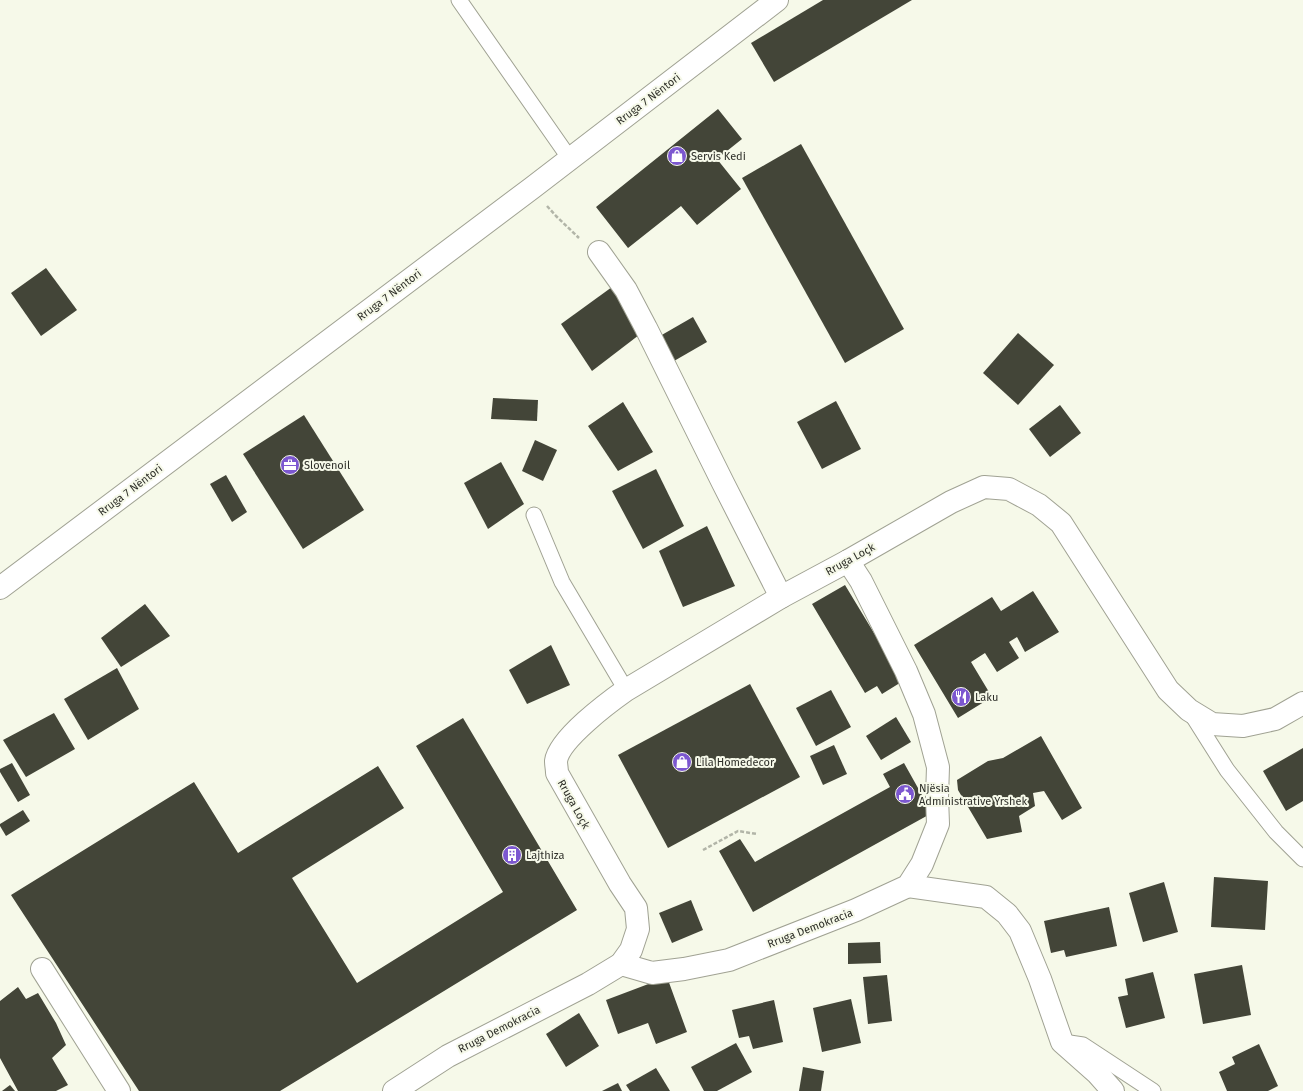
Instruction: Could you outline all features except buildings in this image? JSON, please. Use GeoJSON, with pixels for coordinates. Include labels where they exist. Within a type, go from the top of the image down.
{"type":"FeatureCollection","features":[{"type":"Feature","properties":{"kind":"street","name":"Rruga 7 Nëntori"},"geometry":{"type":"LineString","coordinates":[[0,588],[532,188],[777,0]]}},
{"type":"Feature","properties":{"kind":"street"},"geometry":{"type":"LineString","coordinates":[[599,252],[626,290],[781,597]]}},
{"type":"Feature","properties":{"kind":"street","name":"Rruga Loçk"},"geometry":{"type":"LineString","coordinates":[[621,964],[631,950],[638,929],[636,908],[620,884],[557,773],[556,759],[566,742],[584,723],[608,702],[626,690],[781,597],[848,561],[951,502],[984,488],[1009,489],[1039,505],[1061,523],[1168,690],[1189,710],[1212,724],[1243,726],[1275,719],[1303,703]]}},
{"type":"Feature","properties":{"kind":"street"},"geometry":{"type":"LineString","coordinates":[[848,561],[861,580],[906,671],[924,714],[938,767],[938,824],[922,864],[908,886],[986,897],[1007,914],[1020,931],[1040,979],[1062,1042],[1097,1072],[1113,1091]]}},
{"type":"Feature","properties":{"kind":"street","name":"Rruga Demokracia"},"geometry":{"type":"LineString","coordinates":[[394,1091],[448,1056],[588,984],[621,964],[652,972],[684,969],[729,960],[856,910],[908,886]]}},
{"type":"Feature","properties":{"kind":"street"},"geometry":{"type":"LineString","coordinates":[[42,969],[119,1091]]}},
{"type":"Feature","properties":{"kind":"lane"},"geometry":{"type":"LineString","coordinates":[[459,0],[570,159]]}},
{"type":"Feature","properties":{"kind":"lane"},"geometry":{"type":"LineString","coordinates":[[534,515],[562,582],[626,690]]}},
{"type":"Feature","properties":{"kind":"lane"},"geometry":{"type":"LineString","coordinates":[[1189,710],[1227,770],[1276,832],[1303,859]]}},
{"type":"Feature","properties":{"kind":"lane"},"geometry":{"type":"LineString","coordinates":[[1062,1042],[1083,1045],[1153,1091]]}},
{"type":"Feature","properties":{"kind":"path"},"geometry":{"type":"LineString","coordinates":[[532,188],[574,234],[599,252]]}},
{"type":"Feature","properties":{"kind":"path"},"geometry":{"type":"LineString","coordinates":[[703,850],[738,832],[757,834]]}},
{"type":"Feature","properties":{"kind":"place","name":"Servis Kedi"},"geometry":{"type":"Point","coordinates":[677,156]}},
{"type":"Feature","properties":{"kind":"place","name":"Slovenoil"},"geometry":{"type":"Point","coordinates":[290,465]}},
{"type":"Feature","properties":{"kind":"place","name":"Laku"},"geometry":{"type":"Point","coordinates":[961,697]}},
{"type":"Feature","properties":{"kind":"place","name":"Lila Homedecor"},"geometry":{"type":"Point","coordinates":[682,762]}},
{"type":"Feature","properties":{"kind":"place","name":"Njësia Administrative Yrshek"},"geometry":{"type":"Point","coordinates":[905,794]}},
{"type":"Feature","properties":{"kind":"place","name":"Lajthiza"},"geometry":{"type":"Point","coordinates":[512,855]}}]}
